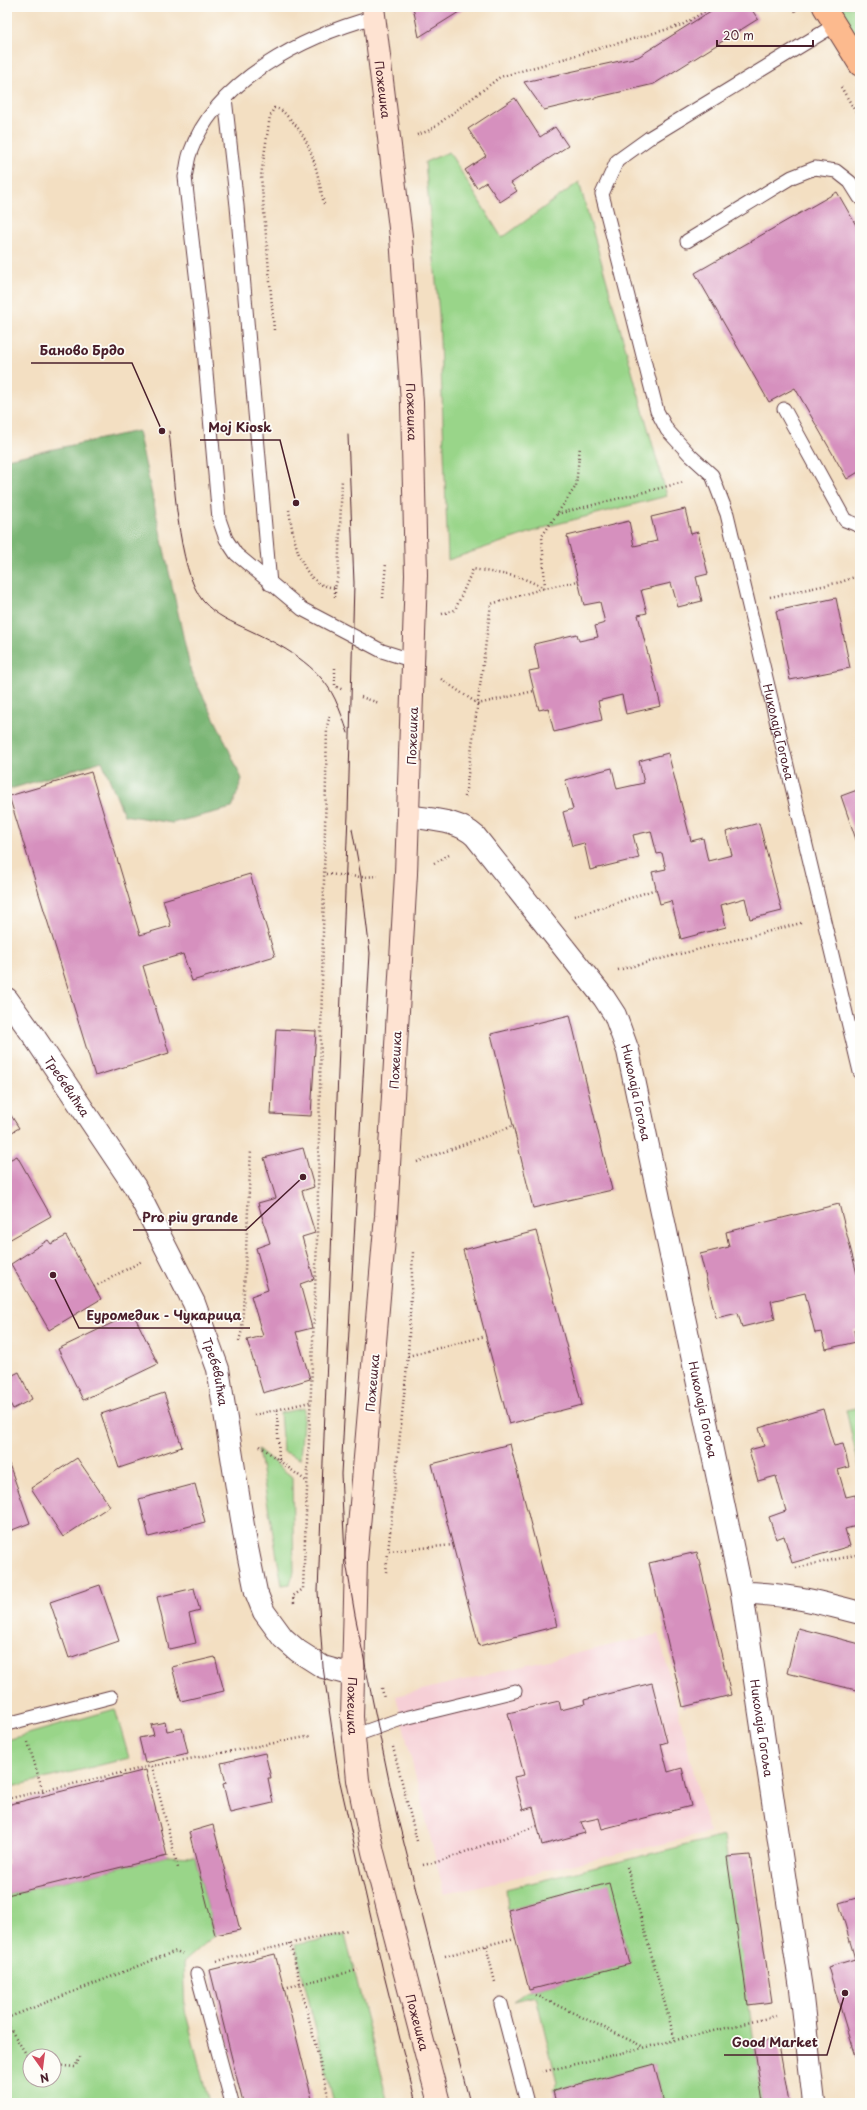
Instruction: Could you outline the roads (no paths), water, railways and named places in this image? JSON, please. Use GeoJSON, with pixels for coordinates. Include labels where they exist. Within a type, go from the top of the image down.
{"type":"FeatureCollection","features":[{"type":"Feature","properties":{"kind":"main road","name":"Пожешка"},"geometry":{"type":"LineString","coordinates":[[374,12],[401,236],[408,328],[415,490],[414,661],[410,816],[386,1216],[356,1561],[352,1675],[353,1736],[358,1780],[373,1852],[439,2103]]}},
{"type":"Feature","properties":{"kind":"main road"},"geometry":{"type":"LineString","coordinates":[[830,16],[860,65]]}},
{"type":"Feature","properties":{"kind":"street","name":"Николаја Гогоља"},"geometry":{"type":"LineString","coordinates":[[410,816],[450,823],[468,830],[475,836],[604,998],[623,1033],[661,1204],[742,1593],[801,1989],[814,2103]]}},
{"type":"Feature","properties":{"kind":"street","name":"Требевићка"},"geometry":{"type":"LineString","coordinates":[[7,999],[33,1035],[134,1188],[194,1303],[218,1369],[245,1538],[256,1592],[264,1612],[283,1638],[298,1651],[323,1667],[352,1675]]}},
{"type":"Feature","properties":{"kind":"street"},"geometry":{"type":"LineString","coordinates":[[742,1593],[798,1597],[860,1612]]}},
{"type":"Feature","properties":{"kind":"lane"},"geometry":{"type":"LineString","coordinates":[[374,12],[292,48],[262,67],[225,98],[199,133],[190,154],[185,177],[202,327],[219,519],[226,539],[236,554],[270,584],[302,609],[382,651],[414,661]]}},
{"type":"Feature","properties":{"kind":"lane","name":"Николаја Гогоља"},"geometry":{"type":"LineString","coordinates":[[830,16],[617,161],[602,194],[657,411],[667,430],[691,456],[712,474],[727,514],[822,918],[860,1072]]}},
{"type":"Feature","properties":{"kind":"lane"},"geometry":{"type":"LineString","coordinates":[[225,98],[237,206],[270,584]]}},
{"type":"Feature","properties":{"kind":"lane"},"geometry":{"type":"LineString","coordinates":[[687,241],[792,177],[815,168],[836,171],[850,182],[860,198]]}},
{"type":"Feature","properties":{"kind":"lane"},"geometry":{"type":"LineString","coordinates":[[784,409],[845,520],[860,526]]}},
{"type":"Feature","properties":{"kind":"lane"},"geometry":{"type":"LineString","coordinates":[[353,1736],[388,1724],[515,1691]]}},
{"type":"Feature","properties":{"kind":"lane"},"geometry":{"type":"LineString","coordinates":[[7,1724],[111,1697]]}},
{"type":"Feature","properties":{"kind":"lane"},"geometry":{"type":"LineString","coordinates":[[198,1974],[232,2103]]}},
{"type":"Feature","properties":{"kind":"lane"},"geometry":{"type":"LineString","coordinates":[[501,2004],[527,2103]]}},
{"type":"Feature","properties":{"kind":"tram line"},"geometry":{"type":"LineString","coordinates":[[169,431],[175,495],[182,545],[187,567],[194,587],[203,601],[213,611],[230,621],[274,642],[298,657],[309,666],[328,687],[335,699],[348,733]]}},
{"type":"Feature","properties":{"kind":"tram line"},"geometry":{"type":"LineString","coordinates":[[348,435],[354,583],[348,814],[318,1592],[323,1667],[339,1778],[384,1975],[416,2103]]}},
{"type":"Feature","properties":{"kind":"tram line"},"geometry":{"type":"LineString","coordinates":[[352,829],[361,877],[370,953],[341,1474],[345,1556],[355,1615],[393,1800],[470,2103]]}},
{"type":"Feature","properties":{"kind":"place","name":"Баново Брдо"},"geometry":{"type":"Point","coordinates":[162,431]}},
{"type":"Feature","properties":{"kind":"place","name":"Moj Kiosk"},"geometry":{"type":"Point","coordinates":[296,503]}},
{"type":"Feature","properties":{"kind":"place","name":"Pro piu grande"},"geometry":{"type":"Point","coordinates":[303,1177]}},
{"type":"Feature","properties":{"kind":"place","name":"Еуромедик - Чукарица"},"geometry":{"type":"Point","coordinates":[53,1275]}},
{"type":"Feature","properties":{"kind":"place","name":"Good Market"},"geometry":{"type":"Point","coordinates":[845,1993]}}]}
